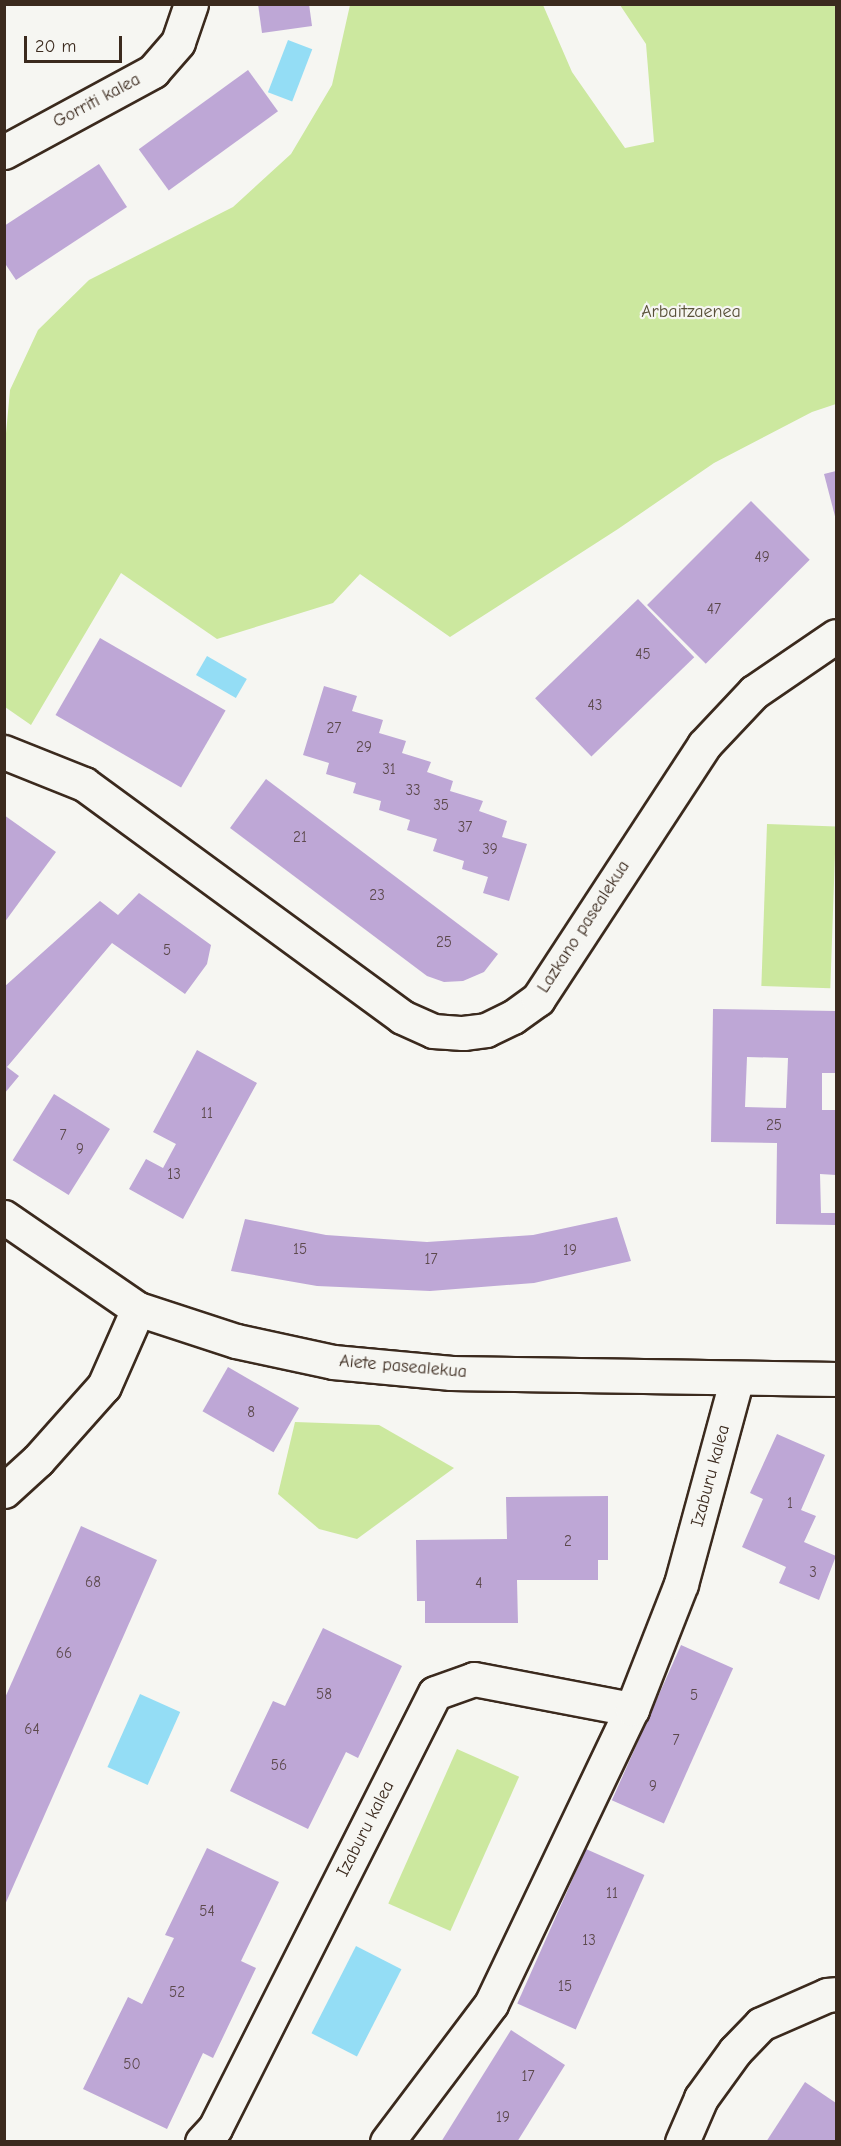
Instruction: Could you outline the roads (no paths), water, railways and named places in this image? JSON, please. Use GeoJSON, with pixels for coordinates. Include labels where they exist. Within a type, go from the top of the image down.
{"type":"FeatureCollection","features":[{"type":"Feature","properties":{"kind":"street","name":"Gorriti kalea"},"geometry":{"type":"LineString","coordinates":[[4,152],[153,71],[178,42],[191,4]]}},
{"type":"Feature","properties":{"kind":"street","name":"Lazkano pasealekua"},"geometry":{"type":"LineString","coordinates":[[4,753],[84,784],[372,998],[402,1017],[433,1031],[463,1033],[486,1030],[513,1017],[538,999],[673,789],[717,729],[754,692],[837,636]]}},
{"type":"Feature","properties":{"kind":"street","name":"Aiete pasealekua"},"geometry":{"type":"LineString","coordinates":[[4,1217],[138,1309],[236,1341],[333,1362],[451,1373],[837,1379]]}},
{"type":"Feature","properties":{"kind":"street"},"geometry":{"type":"LineString","coordinates":[[4,1491],[38,1460],[104,1386],[138,1309]]}},
{"type":"Feature","properties":{"kind":"street","name":"Izaburu kalea"},"geometry":{"type":"LineString","coordinates":[[387,2142],[491,2004],[632,1708],[681,1584],[737,1378]]}},
{"type":"Feature","properties":{"kind":"street","name":"Izaburu kalea"},"geometry":{"type":"LineString","coordinates":[[202,2142],[215,2128],[435,1694],[474,1679],[632,1708]]}},
{"type":"Feature","properties":{"kind":"street"},"geometry":{"type":"LineString","coordinates":[[682,2142],[701,2098],[735,2051],[761,2024],[827,1995],[837,1994]]}},
{"type":"Feature","properties":{"kind":"water"},"geometry":{"type":"Polygon","coordinates":[[[288,40],[312,49],[292,102],[268,92],[288,40]]]}},
{"type":"Feature","properties":{"kind":"water"},"geometry":{"type":"Polygon","coordinates":[[[207,656],[247,679],[236,698],[196,675],[207,656]]]}},
{"type":"Feature","properties":{"kind":"water"},"geometry":{"type":"Polygon","coordinates":[[[140,1694],[180,1712],[148,1785],[107,1767],[140,1694]]]}},
{"type":"Feature","properties":{"kind":"water"},"geometry":{"type":"Polygon","coordinates":[[[356,1946],[401,1969],[357,2056],[312,2033],[356,1946]]]}},
{"type":"Feature","properties":{"kind":"park label","name":"Arbaitzaenea"},"geometry":{"type":"Point","coordinates":[691,312]}}]}
